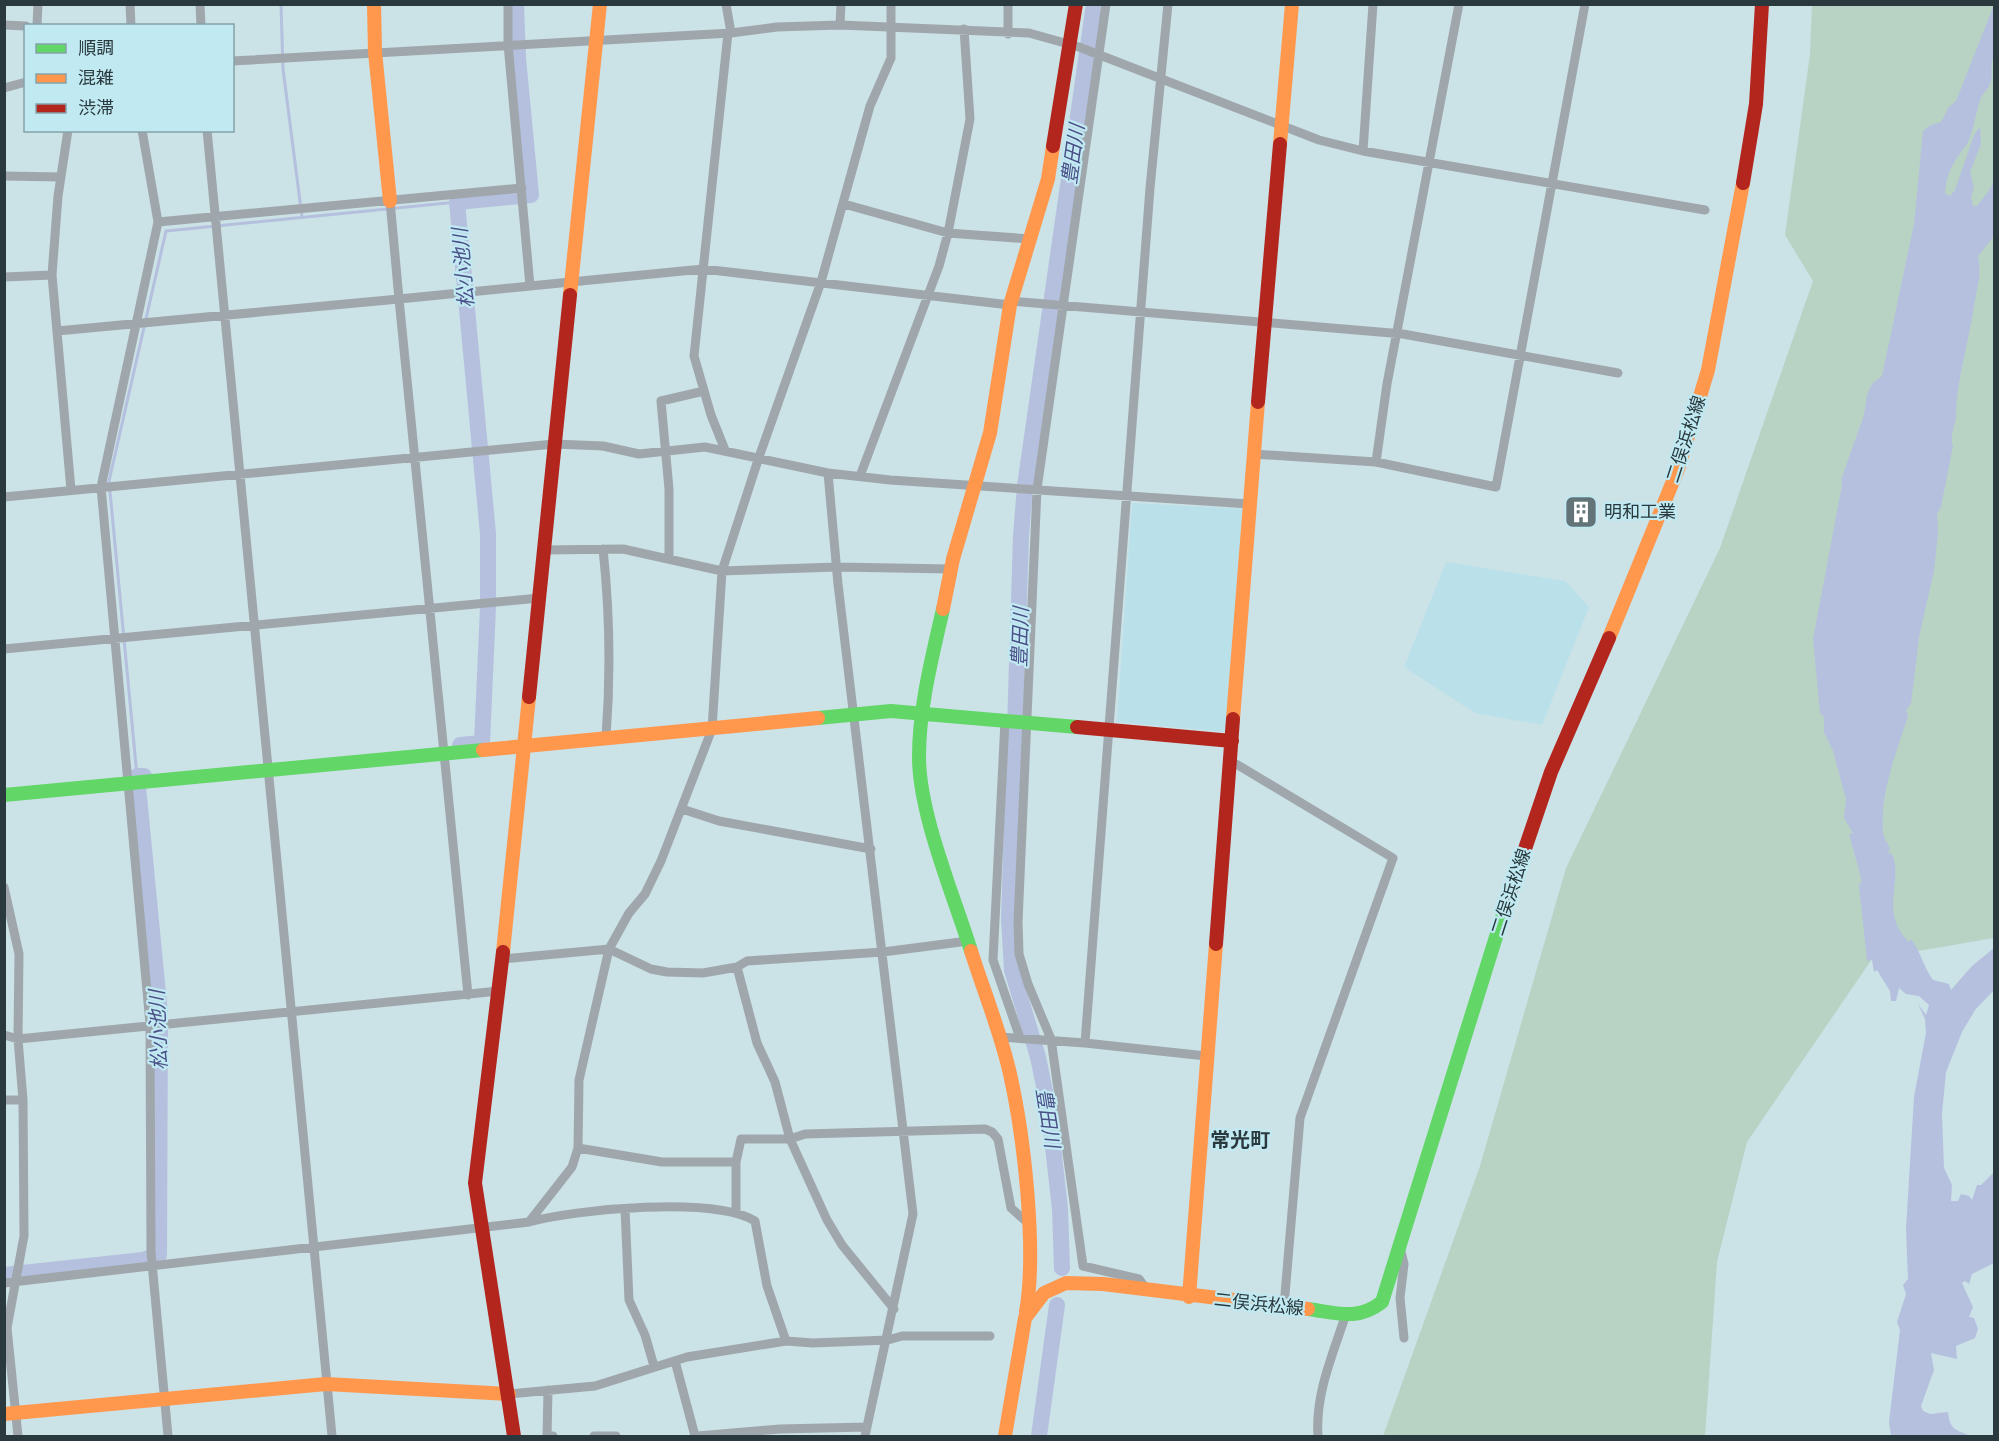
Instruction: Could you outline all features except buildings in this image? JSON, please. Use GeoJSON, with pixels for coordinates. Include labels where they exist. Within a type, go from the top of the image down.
{"type":"FeatureCollection","features":[{"type":"Feature","properties":{"kind":"street"},"geometry":{"type":"LineString","coordinates":[[36,24],[38,4]]}},
{"type":"Feature","properties":{"kind":"street"},"geometry":{"type":"LineString","coordinates":[[130,4],[131,24]]}},
{"type":"Feature","properties":{"kind":"street"},"geometry":{"type":"LineString","coordinates":[[201,4],[201,24]]}},
{"type":"Feature","properties":{"kind":"street"},"geometry":{"type":"LineString","coordinates":[[374,4],[375,52],[468,995]]}},
{"type":"Feature","properties":{"kind":"street"},"geometry":{"type":"LineString","coordinates":[[508,4],[530,286]]}},
{"type":"Feature","properties":{"kind":"street"},"geometry":{"type":"LineString","coordinates":[[514,1437],[475,1183],[499,991],[600,4]]}},
{"type":"Feature","properties":{"kind":"street"},"geometry":{"type":"LineString","coordinates":[[840,25],[841,4]]}},
{"type":"Feature","properties":{"kind":"street"},"geometry":{"type":"LineString","coordinates":[[530,1222],[572,1167],[578,1148],[579,1080],[609,949],[629,913],[645,894],[682,809],[712,729],[722,571],[759,457],[821,282],[844,204],[861,134],[891,58],[891,4]]}},
{"type":"Feature","properties":{"kind":"street"},"geometry":{"type":"LineString","coordinates":[[1008,4],[1008,34]]}},
{"type":"Feature","properties":{"kind":"street"},"geometry":{"type":"LineString","coordinates":[[1025,1318],[1029,1295],[1028,1223],[1016,1105],[1000,1037],[923,798],[919,760],[921,713],[951,569],[990,434],[1010,303],[1048,179],[1075,46],[1077,4]]}},
{"type":"Feature","properties":{"kind":"street"},"geometry":{"type":"LineString","coordinates":[[1106,4],[1036,489],[1018,922],[1019,954],[1048,1039],[1083,1266],[1139,1279],[1147,1290]]}},
{"type":"Feature","properties":{"kind":"street"},"geometry":{"type":"LineString","coordinates":[[1085,1043],[1091,945],[1110,730],[1119,576],[1128,498],[1150,188],[1168,4]]}},
{"type":"Feature","properties":{"kind":"street"},"geometry":{"type":"LineString","coordinates":[[1189,1297],[1249,504],[1292,4]]}},
{"type":"Feature","properties":{"kind":"street"},"geometry":{"type":"LineString","coordinates":[[1363,151],[1373,4]]}},
{"type":"Feature","properties":{"kind":"street"},"geometry":{"type":"LineString","coordinates":[[1376,462],[1397,334],[1459,4]]}},
{"type":"Feature","properties":{"kind":"street"},"geometry":{"type":"LineString","coordinates":[[1253,454],[1376,462],[1496,487],[1585,4]]}},
{"type":"Feature","properties":{"kind":"street","name":"二俣浜松線"},"geometry":{"type":"LineString","coordinates":[[1005,1437],[1025,1318],[1044,1293],[1066,1283],[1147,1290],[1189,1297],[1346,1314],[1368,1313],[1382,1302],[1508,898],[1551,771],[1655,529],[1678,469],[1708,369],[1738,214],[1756,104],[1762,4]]}},
{"type":"Feature","properties":{"kind":"street"},"geometry":{"type":"LineString","coordinates":[[725,450],[693,356],[729,33],[729,7]]}},
{"type":"Feature","properties":{"kind":"street"},"geometry":{"type":"LineString","coordinates":[[4,25],[24,26]]}},
{"type":"Feature","properties":{"kind":"street"},"geometry":{"type":"LineString","coordinates":[[234,61],[729,33],[777,27],[840,25],[964,29],[1008,34],[1029,33],[1097,54],[1281,123],[1320,140],[1363,151],[1705,210]]}},
{"type":"Feature","properties":{"kind":"street"},"geometry":{"type":"LineString","coordinates":[[860,476],[948,233],[970,119],[964,29]]}},
{"type":"Feature","properties":{"kind":"street"},"geometry":{"type":"LineString","coordinates":[[4,88],[24,83]]}},
{"type":"Feature","properties":{"kind":"street"},"geometry":{"type":"LineString","coordinates":[[68,132],[52,275],[71,490]]}},
{"type":"Feature","properties":{"kind":"street"},"geometry":{"type":"LineString","coordinates":[[142,132],[158,222],[102,487],[116,638],[133,783],[151,1026],[151,1252],[168,1437]]}},
{"type":"Feature","properties":{"kind":"street"},"geometry":{"type":"LineString","coordinates":[[207,132],[332,1437]]}},
{"type":"Feature","properties":{"kind":"street"},"geometry":{"type":"LineString","coordinates":[[4,176],[61,177]]}},
{"type":"Feature","properties":{"kind":"street"},"geometry":{"type":"LineString","coordinates":[[158,222],[216,219],[308,209],[390,208],[522,188]]}},
{"type":"Feature","properties":{"kind":"street"},"geometry":{"type":"LineString","coordinates":[[844,204],[948,233],[1030,239]]}},
{"type":"Feature","properties":{"kind":"street"},"geometry":{"type":"LineString","coordinates":[[57,331],[571,284],[703,269],[927,296],[1264,321],[1397,334],[1618,373]]}},
{"type":"Feature","properties":{"kind":"street"},"geometry":{"type":"LineString","coordinates":[[4,277],[52,275]]}},
{"type":"Feature","properties":{"kind":"street"},"geometry":{"type":"LineString","coordinates":[[669,558],[666,452],[661,401],[704,391]]}},
{"type":"Feature","properties":{"kind":"street"},"geometry":{"type":"LineString","coordinates":[[4,496],[554,444],[603,446],[639,454],[705,447],[828,473],[1128,498],[1249,504]]}},
{"type":"Feature","properties":{"kind":"street"},"geometry":{"type":"LineString","coordinates":[[675,1361],[697,1437],[866,1432],[888,1340],[913,1214],[828,473]]}},
{"type":"Feature","properties":{"kind":"street"},"geometry":{"type":"LineString","coordinates":[[603,549],[610,618],[610,678],[606,737]]}},
{"type":"Feature","properties":{"kind":"street"},"geometry":{"type":"LineString","coordinates":[[544,550],[623,549],[722,571],[837,567],[951,569]]}},
{"type":"Feature","properties":{"kind":"street"},"geometry":{"type":"LineString","coordinates":[[4,650],[539,598]]}},
{"type":"Feature","properties":{"kind":"street"},"geometry":{"type":"LineString","coordinates":[[4,795],[891,711],[1232,741]]}},
{"type":"Feature","properties":{"kind":"street"},"geometry":{"type":"LineString","coordinates":[[1007,722],[993,960],[1022,1038]]}},
{"type":"Feature","properties":{"kind":"street"},"geometry":{"type":"LineString","coordinates":[[1231,761],[1393,858],[1300,1118],[1284,1306]]}},
{"type":"Feature","properties":{"kind":"street"},"geometry":{"type":"LineString","coordinates":[[682,809],[719,821],[871,849]]}},
{"type":"Feature","properties":{"kind":"street"},"geometry":{"type":"LineString","coordinates":[[4,887],[19,954],[18,1039],[23,1100],[24,1236],[18,1267],[11,1282],[7,1328],[10,1414],[18,1437]]}},
{"type":"Feature","properties":{"kind":"street"},"geometry":{"type":"LineString","coordinates":[[502,959],[609,949],[651,969],[703,973],[737,967],[747,961],[883,952],[968,941]]}},
{"type":"Feature","properties":{"kind":"street"},"geometry":{"type":"LineString","coordinates":[[737,967],[758,1043],[775,1082],[790,1139],[827,1220],[842,1245],[894,1309]]}},
{"type":"Feature","properties":{"kind":"street"},"geometry":{"type":"LineString","coordinates":[[4,1035],[18,1039],[499,991]]}},
{"type":"Feature","properties":{"kind":"street"},"geometry":{"type":"LineString","coordinates":[[1000,1037],[1048,1039],[1206,1056]]}},
{"type":"Feature","properties":{"kind":"street"},"geometry":{"type":"LineString","coordinates":[[4,1100],[23,1100]]}},
{"type":"Feature","properties":{"kind":"street"},"geometry":{"type":"LineString","coordinates":[[736,1212],[736,1162],[741,1139],[790,1139],[805,1134],[905,1131],[992,1132],[998,1139],[1011,1208],[1028,1223]]}},
{"type":"Feature","properties":{"kind":"street"},"geometry":{"type":"LineString","coordinates":[[578,1148],[662,1162],[736,1162]]}},
{"type":"Feature","properties":{"kind":"street"},"geometry":{"type":"LineString","coordinates":[[11,1282],[152,1264],[481,1229],[530,1222],[551,1216],[663,1206],[736,1212],[756,1221],[767,1286],[786,1341]]}},
{"type":"Feature","properties":{"kind":"street"},"geometry":{"type":"LineString","coordinates":[[625,1209],[629,1300],[645,1335],[654,1366]]}},
{"type":"Feature","properties":{"kind":"street"},"geometry":{"type":"LineString","coordinates":[[1400,1247],[1404,1264],[1400,1298],[1404,1338]]}},
{"type":"Feature","properties":{"kind":"street"},"geometry":{"type":"LineString","coordinates":[[1318,1437],[1317,1415],[1323,1385],[1346,1314]]}},
{"type":"Feature","properties":{"kind":"street"},"geometry":{"type":"LineString","coordinates":[[10,1414],[326,1384],[509,1394],[613,1382],[654,1366],[675,1361],[786,1341],[813,1343],[888,1340],[902,1336],[990,1336]]}},
{"type":"Feature","properties":{"kind":"street"},"geometry":{"type":"LineString","coordinates":[[548,1390],[547,1436],[553,1437]]}},
{"type":"Feature","properties":{"kind":"street"},"geometry":{"type":"LineString","coordinates":[[594,1437],[616,1437]]}},
{"type":"Feature","properties":{"kind":"shaded area"},"geometry":{"type":"Polygon","coordinates":[[[1994,5],[1994,57],[1991,81],[1980,101],[1969,141],[1955,160],[1950,172],[1945,193],[1950,196],[1955,190],[1974,135],[1980,127],[1981,144],[1970,172],[1974,187],[1971,197],[1973,206],[1977,206],[1991,188],[1994,178],[1994,236],[1978,256],[1979,281],[1959,387],[1952,438],[1953,446],[1941,507],[1937,514],[1938,533],[1934,571],[1919,637],[1911,704],[1906,710],[1908,716],[1886,788],[1883,834],[1890,849],[1888,853],[1892,854],[1895,864],[1893,908],[1895,919],[1900,931],[1909,942],[1911,939],[1914,943],[1933,980],[1949,984],[1951,990],[1972,966],[1994,948],[1994,990],[1975,1010],[1962,1032],[1946,1072],[1942,1114],[1944,1168],[1952,1185],[1951,1201],[1958,1201],[1961,1194],[1969,1196],[1972,1200],[1977,1185],[1981,1185],[1994,1172],[1994,1263],[1972,1274],[1969,1284],[1965,1281],[1962,1283],[1973,1307],[1969,1317],[1974,1318],[1978,1329],[1975,1338],[1956,1346],[1957,1359],[1931,1353],[1934,1370],[1921,1406],[1923,1411],[1930,1414],[1948,1412],[1952,1426],[1970,1436],[1891,1436],[1889,1422],[1900,1330],[1897,1322],[1906,1294],[1903,1285],[1908,1279],[1906,1229],[1914,1097],[1926,1033],[1925,1019],[1918,1004],[1926,1015],[1929,1005],[1919,996],[1906,994],[1899,988],[1896,1001],[1891,1001],[1890,991],[1877,970],[1874,972],[1872,960],[1867,961],[1859,885],[1862,881],[1849,834],[1853,833],[1844,818],[1846,799],[1833,751],[1824,732],[1824,717],[1820,713],[1813,639],[1842,485],[1841,480],[1864,415],[1867,395],[1872,384],[1882,376],[1914,224],[1923,131],[1941,122],[1949,107],[1956,101],[1994,5]]]}},
{"type":"Feature","properties":{"kind":"shaded area"},"geometry":{"type":"Polygon","coordinates":[[[1132,503],[1244,509],[1227,732],[1117,722],[1132,503]]]}},
{"type":"Feature","properties":{"kind":"shaded area"},"geometry":{"type":"Polygon","coordinates":[[[1446,562],[1565,581],[1589,607],[1542,725],[1475,713],[1404,667],[1446,562]]]}},
{"type":"Feature","properties":{"kind":"green space"},"geometry":{"type":"Polygon","coordinates":[[[1812,5],[1994,5],[1994,938],[1872,959],[1747,1142],[1717,1262],[1705,1436],[1383,1436],[1480,1166],[1566,868],[1720,548],[1813,281],[1785,235],[1810,54],[1812,5]]]}},
{"type":"Feature","properties":{"kind":"waterway"},"geometry":{"type":"LineString","coordinates":[[281,4],[283,69],[302,217]]}},
{"type":"Feature","properties":{"kind":"waterway","name":"松小池川"},"geometry":{"type":"LineString","coordinates":[[488,598],[488,534],[457,202],[531,195],[518,58],[516,4]]}},
{"type":"Feature","properties":{"kind":"waterway","name":"豊田川"},"geometry":{"type":"LineString","coordinates":[[1062,1268],[1060,1209],[1049,1111],[1038,1057],[1012,970],[1009,919],[1021,536],[1025,486],[1094,4]]}},
{"type":"Feature","properties":{"kind":"waterway"},"geometry":{"type":"LineString","coordinates":[[137,776],[109,481],[166,231],[457,202]]}},
{"type":"Feature","properties":{"kind":"waterway","name":"松小池川"},"geometry":{"type":"LineString","coordinates":[[460,745],[482,743],[488,607]]}},
{"type":"Feature","properties":{"kind":"waterway","name":"松小池川"},"geometry":{"type":"LineString","coordinates":[[4,1275],[143,1260],[159,1255],[160,1014],[137,776],[144,776]]}},
{"type":"Feature","properties":{"kind":"waterway","name":"豊田川"},"geometry":{"type":"LineString","coordinates":[[1039,1436],[1057,1305]]}},
{"type":"Feature","properties":{"kind":"traffic: fast"},"geometry":{"type":"LineString","coordinates":[[943,609],[927,683],[921,720],[919,757],[925,804],[931,829],[971,951]]}},
{"type":"Feature","properties":{"kind":"traffic: fast"},"geometry":{"type":"LineString","coordinates":[[818,718],[891,711],[1077,727]]}},
{"type":"Feature","properties":{"kind":"traffic: fast"},"geometry":{"type":"LineString","coordinates":[[4,795],[483,750]]}},
{"type":"Feature","properties":{"kind":"traffic: fast"},"geometry":{"type":"LineString","coordinates":[[1308,1309],[1338,1314],[1356,1314],[1382,1302],[1505,908]]}},
{"type":"Feature","properties":{"kind":"traffic: slow"},"geometry":{"type":"LineString","coordinates":[[374,4],[375,52],[390,201]]}},
{"type":"Feature","properties":{"kind":"traffic: slow"},"geometry":{"type":"LineString","coordinates":[[570,295],[600,4]]}},
{"type":"Feature","properties":{"kind":"traffic: slow"},"geometry":{"type":"LineString","coordinates":[[1280,144],[1292,4]]}},
{"type":"Feature","properties":{"kind":"traffic: slow"},"geometry":{"type":"LineString","coordinates":[[943,609],[953,559],[990,433],[1010,305],[1048,179],[1053,146]]}},
{"type":"Feature","properties":{"kind":"traffic: slow"},"geometry":{"type":"LineString","coordinates":[[1609,638],[1678,469],[1708,370],[1743,183]]}},
{"type":"Feature","properties":{"kind":"traffic: slow"},"geometry":{"type":"LineString","coordinates":[[1233,719],[1258,402]]}},
{"type":"Feature","properties":{"kind":"traffic: slow"},"geometry":{"type":"LineString","coordinates":[[503,952],[529,697]]}},
{"type":"Feature","properties":{"kind":"traffic: slow"},"geometry":{"type":"LineString","coordinates":[[483,750],[818,718]]}},
{"type":"Feature","properties":{"kind":"traffic: slow"},"geometry":{"type":"LineString","coordinates":[[1189,1297],[1216,944]]}},
{"type":"Feature","properties":{"kind":"traffic: slow"},"geometry":{"type":"LineString","coordinates":[[971,951],[1006,1059],[1020,1129],[1029,1226],[1029,1287],[1026,1312]]}},
{"type":"Feature","properties":{"kind":"traffic: slow"},"geometry":{"type":"LineString","coordinates":[[1005,1436],[1025,1318],[1044,1293],[1066,1283],[1103,1284],[1308,1309]]}},
{"type":"Feature","properties":{"kind":"traffic: slow"},"geometry":{"type":"LineString","coordinates":[[4,1414],[326,1384],[509,1394]]}},
{"type":"Feature","properties":{"kind":"traffic: jam"},"geometry":{"type":"LineString","coordinates":[[1053,146],[1076,4]]}},
{"type":"Feature","properties":{"kind":"traffic: jam"},"geometry":{"type":"LineString","coordinates":[[1743,183],[1756,104],[1762,4]]}},
{"type":"Feature","properties":{"kind":"traffic: jam"},"geometry":{"type":"LineString","coordinates":[[1258,402],[1280,144]]}},
{"type":"Feature","properties":{"kind":"traffic: jam"},"geometry":{"type":"LineString","coordinates":[[529,697],[570,295]]}},
{"type":"Feature","properties":{"kind":"traffic: jam"},"geometry":{"type":"LineString","coordinates":[[1505,908],[1551,772],[1609,638]]}},
{"type":"Feature","properties":{"kind":"traffic: jam"},"geometry":{"type":"LineString","coordinates":[[1216,944],[1233,719]]}},
{"type":"Feature","properties":{"kind":"traffic: jam"},"geometry":{"type":"LineString","coordinates":[[1077,727],[1232,741]]}},
{"type":"Feature","properties":{"kind":"traffic: jam"},"geometry":{"type":"LineString","coordinates":[[503,952],[475,1183],[514,1436]]}},
{"type":"Feature","properties":{"kind":"place","name":"明和工業"},"geometry":{"type":"Point","coordinates":[1581,512]}},
{"type":"Feature","properties":{"kind":"district","name":"常光町"},"geometry":{"type":"Point","coordinates":[1240,1140]}}]}
